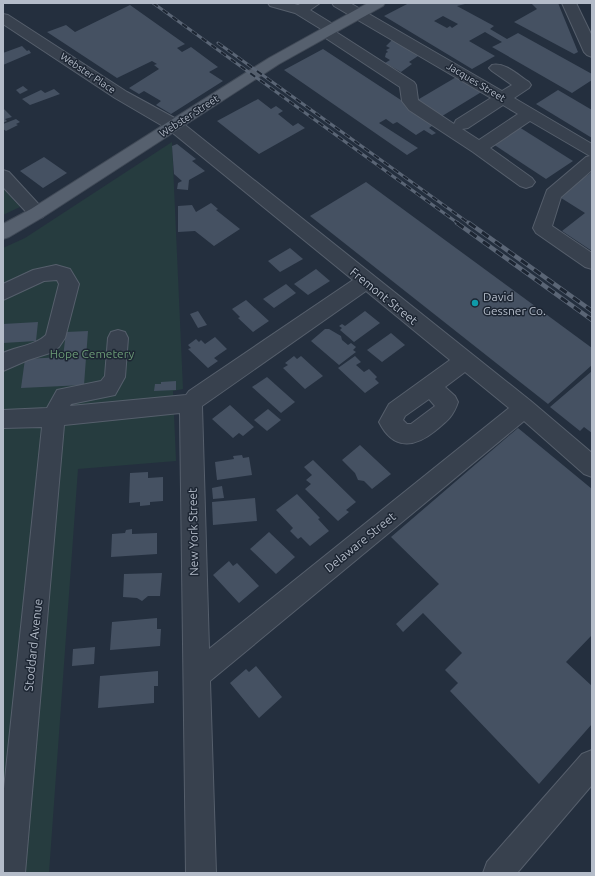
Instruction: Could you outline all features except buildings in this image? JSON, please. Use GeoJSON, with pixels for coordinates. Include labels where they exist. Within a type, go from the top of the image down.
{"type":"FeatureCollection","features":[{"type":"Feature","properties":{"kind":"main road","name":"Webster Street"},"geometry":{"type":"LineString","coordinates":[[3,232],[37,213],[268,65],[378,3]]}},
{"type":"Feature","properties":{"kind":"street"},"geometry":{"type":"LineString","coordinates":[[275,3],[300,10],[408,85],[410,101],[415,106],[479,148],[526,182]]}},
{"type":"Feature","properties":{"kind":"street"},"geometry":{"type":"LineString","coordinates":[[300,10],[313,3]]}},
{"type":"Feature","properties":{"kind":"street","name":"Jacques Street"},"geometry":{"type":"LineString","coordinates":[[339,3],[592,151]]}},
{"type":"Feature","properties":{"kind":"street"},"geometry":{"type":"LineString","coordinates":[[569,3],[592,52]]}},
{"type":"Feature","properties":{"kind":"street","name":"Webster Place"},"geometry":{"type":"LineString","coordinates":[[3,18],[121,95],[174,125]]}},
{"type":"Feature","properties":{"kind":"street"},"geometry":{"type":"LineString","coordinates":[[462,124],[523,85],[497,68]]}},
{"type":"Feature","properties":{"kind":"street"},"geometry":{"type":"LineString","coordinates":[[479,148],[529,114]]}},
{"type":"Feature","properties":{"kind":"street","name":"Fremont Street"},"geometry":{"type":"LineString","coordinates":[[174,125],[524,408],[592,467]]}},
{"type":"Feature","properties":{"kind":"street"},"geometry":{"type":"LineString","coordinates":[[592,161],[553,194],[542,228],[592,262]]}},
{"type":"Feature","properties":{"kind":"street"},"geometry":{"type":"LineString","coordinates":[[3,176],[37,213]]}},
{"type":"Feature","properties":{"kind":"street"},"geometry":{"type":"LineString","coordinates":[[3,293],[41,275],[56,271],[63,274],[69,284],[55,338],[51,345],[3,362]]}},
{"type":"Feature","properties":{"kind":"street"},"geometry":{"type":"LineString","coordinates":[[3,419],[54,417],[192,403],[197,397],[366,281]]}},
{"type":"Feature","properties":{"kind":"street"},"geometry":{"type":"LineString","coordinates":[[54,417],[65,396],[108,389],[115,377],[118,338]]}},
{"type":"Feature","properties":{"kind":"street"},"geometry":{"type":"LineString","coordinates":[[429,386],[465,361]]}},
{"type":"Feature","properties":{"kind":"street","name":"New York Street"},"geometry":{"type":"LineString","coordinates":[[192,403],[190,411],[201,873]]}},
{"type":"Feature","properties":{"kind":"street","name":"Delaware Street"},"geometry":{"type":"LineString","coordinates":[[197,675],[524,408]]}},
{"type":"Feature","properties":{"kind":"street","name":"Stoddard Avenue"},"geometry":{"type":"LineString","coordinates":[[10,873],[54,417]]}},
{"type":"Feature","properties":{"kind":"street"},"geometry":{"type":"LineString","coordinates":[[498,873],[592,764]]}},
{"type":"Feature","properties":{"kind":"green space","name":"Hope Cemetery"},"geometry":{"type":"Polygon","coordinates":[[[172,142],[183,389],[173,391],[176,461],[78,469],[49,873],[3,873],[3,248],[25,238],[172,142]]]}},
{"type":"Feature","properties":{"kind":"green space"},"geometry":{"type":"Polygon","coordinates":[[[3,188],[20,207],[3,215],[3,188]]]}},
{"type":"Feature","properties":{"kind":"railway"},"geometry":{"type":"LineString","coordinates":[[153,3],[459,224]]}},
{"type":"Feature","properties":{"kind":"railway"},"geometry":{"type":"LineString","coordinates":[[218,43],[470,224]]}},
{"type":"Feature","properties":{"kind":"railway"},"geometry":{"type":"LineString","coordinates":[[457,223],[592,320]]}},
{"type":"Feature","properties":{"kind":"railway"},"geometry":{"type":"LineString","coordinates":[[469,223],[592,311]]}},
{"type":"Feature","properties":{"kind":"place","name":"David Gessner Co."},"geometry":{"type":"Point","coordinates":[475,303]}}]}
